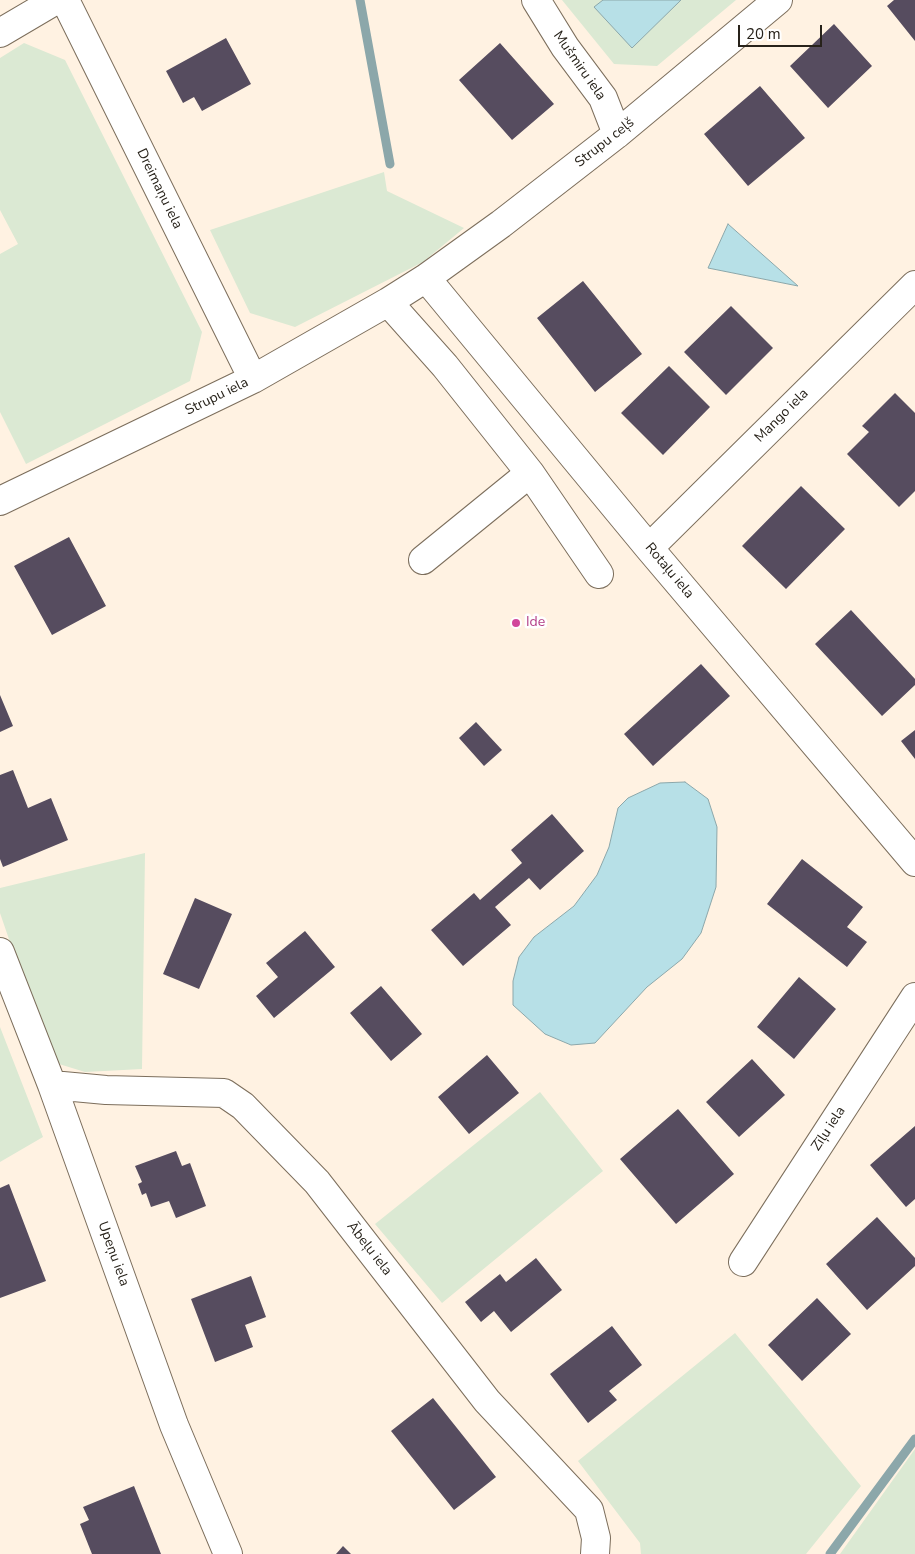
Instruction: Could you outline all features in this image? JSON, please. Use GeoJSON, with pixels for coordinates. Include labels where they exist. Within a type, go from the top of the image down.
{"type":"FeatureCollection","features":[{"type":"Feature","properties":{"kind":"street"},"geometry":{"type":"LineString","coordinates":[[0,33],[56,0]]}},
{"type":"Feature","properties":{"kind":"street","name":"Dreimaņu iela"},"geometry":{"type":"LineString","coordinates":[[65,0],[253,379]]}},
{"type":"Feature","properties":{"kind":"street","name":"Mušmiru iela"},"geometry":{"type":"LineString","coordinates":[[536,0],[565,47],[604,98],[617,134]]}},
{"type":"Feature","properties":{"kind":"street","name":"Strupu ceļš"},"geometry":{"type":"LineString","coordinates":[[426,278],[501,224],[617,134],[778,0]]}},
{"type":"Feature","properties":{"kind":"street","name":"Strupu iela"},"geometry":{"type":"LineString","coordinates":[[0,501],[253,379],[388,302],[426,278]]}},
{"type":"Feature","properties":{"kind":"street","name":"Rotaļu iela"},"geometry":{"type":"LineString","coordinates":[[426,278],[649,548],[915,862]]}},
{"type":"Feature","properties":{"kind":"street","name":"Mango iela"},"geometry":{"type":"LineString","coordinates":[[649,548],[915,285]]}},
{"type":"Feature","properties":{"kind":"street"},"geometry":{"type":"LineString","coordinates":[[388,302],[445,366],[530,473],[599,574]]}},
{"type":"Feature","properties":{"kind":"street"},"geometry":{"type":"LineString","coordinates":[[423,560],[530,473]]}},
{"type":"Feature","properties":{"kind":"street","name":"Upeņu iela"},"geometry":{"type":"LineString","coordinates":[[0,952],[52,1085],[174,1425],[228,1554]]}},
{"type":"Feature","properties":{"kind":"street","name":"Zīļu iela"},"geometry":{"type":"LineString","coordinates":[[743,1262],[915,997]]}},
{"type":"Feature","properties":{"kind":"street","name":"Ābeļu iela"},"geometry":{"type":"LineString","coordinates":[[52,1085],[106,1090],[224,1093],[243,1106],[317,1182],[487,1401],[589,1510],[596,1538],[596,1554]]}},
{"type":"Feature","properties":{"kind":"green space"},"geometry":{"type":"Polygon","coordinates":[[[562,0],[736,0],[657,66],[614,64],[562,0]]]}},
{"type":"Feature","properties":{"kind":"green space"},"geometry":{"type":"Polygon","coordinates":[[[24,43],[65,60],[202,332],[190,381],[26,464],[0,412],[0,254],[18,244],[0,210],[0,58],[24,43]]]}},
{"type":"Feature","properties":{"kind":"green space"},"geometry":{"type":"Polygon","coordinates":[[[384,172],[387,191],[464,228],[423,262],[295,327],[250,313],[210,230],[384,172]]]}},
{"type":"Feature","properties":{"kind":"green space"},"geometry":{"type":"Polygon","coordinates":[[[145,853],[142,1069],[85,1072],[59,1064],[46,1047],[0,913],[0,888],[145,853]]]}},
{"type":"Feature","properties":{"kind":"green space"},"geometry":{"type":"Polygon","coordinates":[[[0,1027],[43,1137],[0,1162],[0,1027]]]}},
{"type":"Feature","properties":{"kind":"green space"},"geometry":{"type":"Polygon","coordinates":[[[540,1092],[603,1171],[442,1303],[375,1224],[540,1092]]]}},
{"type":"Feature","properties":{"kind":"green space"},"geometry":{"type":"Polygon","coordinates":[[[735,1333],[861,1486],[806,1554],[641,1554],[640,1543],[578,1461],[735,1333]]]}},
{"type":"Feature","properties":{"kind":"green space"},"geometry":{"type":"Polygon","coordinates":[[[915,1449],[915,1554],[840,1554],[915,1449]]]}},
{"type":"Feature","properties":{"kind":"water"},"geometry":{"type":"Polygon","coordinates":[[[603,0],[681,0],[632,48],[594,7],[603,0]]]}},
{"type":"Feature","properties":{"kind":"water"},"geometry":{"type":"Polygon","coordinates":[[[728,224],[798,286],[708,268],[728,224]]]}},
{"type":"Feature","properties":{"kind":"water"},"geometry":{"type":"Polygon","coordinates":[[[685,782],[708,799],[717,827],[716,887],[701,933],[682,959],[647,987],[595,1043],[571,1045],[545,1034],[513,1005],[513,981],[519,957],[534,937],[574,906],[597,875],[609,847],[618,808],[628,798],[660,783],[685,782]]]}},
{"type":"Feature","properties":{"kind":"building"},"geometry":{"type":"Polygon","coordinates":[[[894,0],[915,0],[915,41],[887,6],[894,0]]]}},
{"type":"Feature","properties":{"kind":"building"},"geometry":{"type":"Polygon","coordinates":[[[834,24],[872,66],[828,108],[790,66],[834,24]]]}},
{"type":"Feature","properties":{"kind":"building"},"geometry":{"type":"Polygon","coordinates":[[[226,38],[251,84],[202,111],[194,97],[183,103],[166,71],[226,38]]]}},
{"type":"Feature","properties":{"kind":"building"},"geometry":{"type":"Polygon","coordinates":[[[500,43],[554,104],[512,140],[459,80],[500,43]]]}},
{"type":"Feature","properties":{"kind":"building"},"geometry":{"type":"Polygon","coordinates":[[[760,86],[805,138],[748,186],[704,134],[760,86]]]}},
{"type":"Feature","properties":{"kind":"building"},"geometry":{"type":"Polygon","coordinates":[[[583,281],[642,354],[595,392],[537,318],[583,281]]]}},
{"type":"Feature","properties":{"kind":"building"},"geometry":{"type":"Polygon","coordinates":[[[731,306],[773,348],[726,395],[684,352],[731,306]]]}},
{"type":"Feature","properties":{"kind":"building"},"geometry":{"type":"Polygon","coordinates":[[[669,366],[710,407],[663,455],[621,413],[669,366]]]}},
{"type":"Feature","properties":{"kind":"building"},"geometry":{"type":"Polygon","coordinates":[[[895,393],[915,413],[915,491],[899,507],[847,454],[869,432],[862,426],[895,393]]]}},
{"type":"Feature","properties":{"kind":"building"},"geometry":{"type":"Polygon","coordinates":[[[801,486],[845,529],[786,589],[742,546],[801,486]]]}},
{"type":"Feature","properties":{"kind":"building"},"geometry":{"type":"Polygon","coordinates":[[[69,537],[106,606],[52,635],[14,566],[69,537]]]}},
{"type":"Feature","properties":{"kind":"building"},"geometry":{"type":"Polygon","coordinates":[[[851,610],[915,679],[915,685],[882,716],[815,644],[851,610]]]}},
{"type":"Feature","properties":{"kind":"building"},"geometry":{"type":"Polygon","coordinates":[[[701,664],[730,696],[653,766],[624,734],[701,664]]]}},
{"type":"Feature","properties":{"kind":"building"},"geometry":{"type":"Polygon","coordinates":[[[0,695],[13,726],[0,732],[0,695]]]}},
{"type":"Feature","properties":{"kind":"building"},"geometry":{"type":"Polygon","coordinates":[[[476,722],[502,750],[484,766],[459,738],[476,722]]]}},
{"type":"Feature","properties":{"kind":"building"},"geometry":{"type":"Polygon","coordinates":[[[915,730],[915,759],[901,741],[915,730]]]}},
{"type":"Feature","properties":{"kind":"building"},"geometry":{"type":"Polygon","coordinates":[[[13,770],[28,808],[51,798],[68,840],[3,867],[0,859],[0,775],[13,770]]]}},
{"type":"Feature","properties":{"kind":"building"},"geometry":{"type":"Polygon","coordinates":[[[552,814],[584,851],[540,890],[529,878],[495,907],[511,925],[463,966],[431,930],[474,893],[480,900],[522,863],[511,850],[552,814]]]}},
{"type":"Feature","properties":{"kind":"building"},"geometry":{"type":"Polygon","coordinates":[[[802,859],[863,907],[847,927],[867,942],[847,967],[767,904],[802,859]]]}},
{"type":"Feature","properties":{"kind":"building"},"geometry":{"type":"Polygon","coordinates":[[[195,898],[232,914],[199,989],[163,974],[195,898]]]}},
{"type":"Feature","properties":{"kind":"building"},"geometry":{"type":"Polygon","coordinates":[[[305,931],[335,967],[274,1018],[256,996],[278,977],[266,963],[305,931]]]}},
{"type":"Feature","properties":{"kind":"building"},"geometry":{"type":"Polygon","coordinates":[[[799,977],[836,1009],[794,1059],[757,1027],[799,977]]]}},
{"type":"Feature","properties":{"kind":"building"},"geometry":{"type":"Polygon","coordinates":[[[381,986],[422,1034],[391,1061],[350,1013],[381,986]]]}},
{"type":"Feature","properties":{"kind":"building"},"geometry":{"type":"Polygon","coordinates":[[[487,1055],[519,1093],[469,1134],[438,1097],[487,1055]]]}},
{"type":"Feature","properties":{"kind":"building"},"geometry":{"type":"Polygon","coordinates":[[[752,1059],[785,1095],[739,1137],[706,1102],[752,1059]]]}},
{"type":"Feature","properties":{"kind":"building"},"geometry":{"type":"Polygon","coordinates":[[[678,1109],[734,1174],[676,1224],[620,1159],[678,1109]]]}},
{"type":"Feature","properties":{"kind":"building"},"geometry":{"type":"Polygon","coordinates":[[[915,1126],[915,1199],[906,1207],[870,1165],[915,1126]]]}},
{"type":"Feature","properties":{"kind":"building"},"geometry":{"type":"Polygon","coordinates":[[[176,1151],[182,1166],[190,1163],[206,1206],[176,1218],[169,1201],[151,1207],[146,1193],[142,1195],[138,1184],[142,1182],[135,1166],[176,1151]]]}},
{"type":"Feature","properties":{"kind":"building"},"geometry":{"type":"Polygon","coordinates":[[[9,1184],[46,1281],[0,1298],[0,1188],[9,1184]]]}},
{"type":"Feature","properties":{"kind":"building"},"geometry":{"type":"Polygon","coordinates":[[[877,1217],[915,1258],[915,1266],[867,1310],[826,1264],[877,1217]]]}},
{"type":"Feature","properties":{"kind":"building"},"geometry":{"type":"Polygon","coordinates":[[[536,1258],[562,1290],[511,1332],[494,1311],[481,1322],[465,1302],[500,1274],[506,1282],[536,1258]]]}},
{"type":"Feature","properties":{"kind":"building"},"geometry":{"type":"Polygon","coordinates":[[[251,1276],[266,1317],[245,1325],[253,1347],[215,1362],[191,1299],[251,1276]]]}},
{"type":"Feature","properties":{"kind":"building"},"geometry":{"type":"Polygon","coordinates":[[[817,1298],[851,1334],[802,1381],[768,1345],[817,1298]]]}},
{"type":"Feature","properties":{"kind":"building"},"geometry":{"type":"Polygon","coordinates":[[[612,1326],[642,1365],[609,1391],[617,1400],[588,1423],[550,1374],[612,1326]]]}},
{"type":"Feature","properties":{"kind":"building"},"geometry":{"type":"Polygon","coordinates":[[[433,1398],[496,1477],[454,1510],[391,1431],[433,1398]]]}},
{"type":"Feature","properties":{"kind":"building"},"geometry":{"type":"Polygon","coordinates":[[[134,1486],[161,1554],[92,1554],[80,1524],[89,1520],[83,1507],[134,1486]]]}},
{"type":"Feature","properties":{"kind":"building"},"geometry":{"type":"Polygon","coordinates":[[[343,1546],[351,1554],[336,1554],[343,1546]]]}},
{"type":"Feature","properties":{"kind":"waterway"},"geometry":{"type":"LineString","coordinates":[[360,0],[390,164]]}},
{"type":"Feature","properties":{"kind":"waterway"},"geometry":{"type":"LineString","coordinates":[[830,1554],[915,1439]]}},
{"type":"Feature","properties":{"kind":"place","name":"Ide"},"geometry":{"type":"Point","coordinates":[516,623]}}]}
